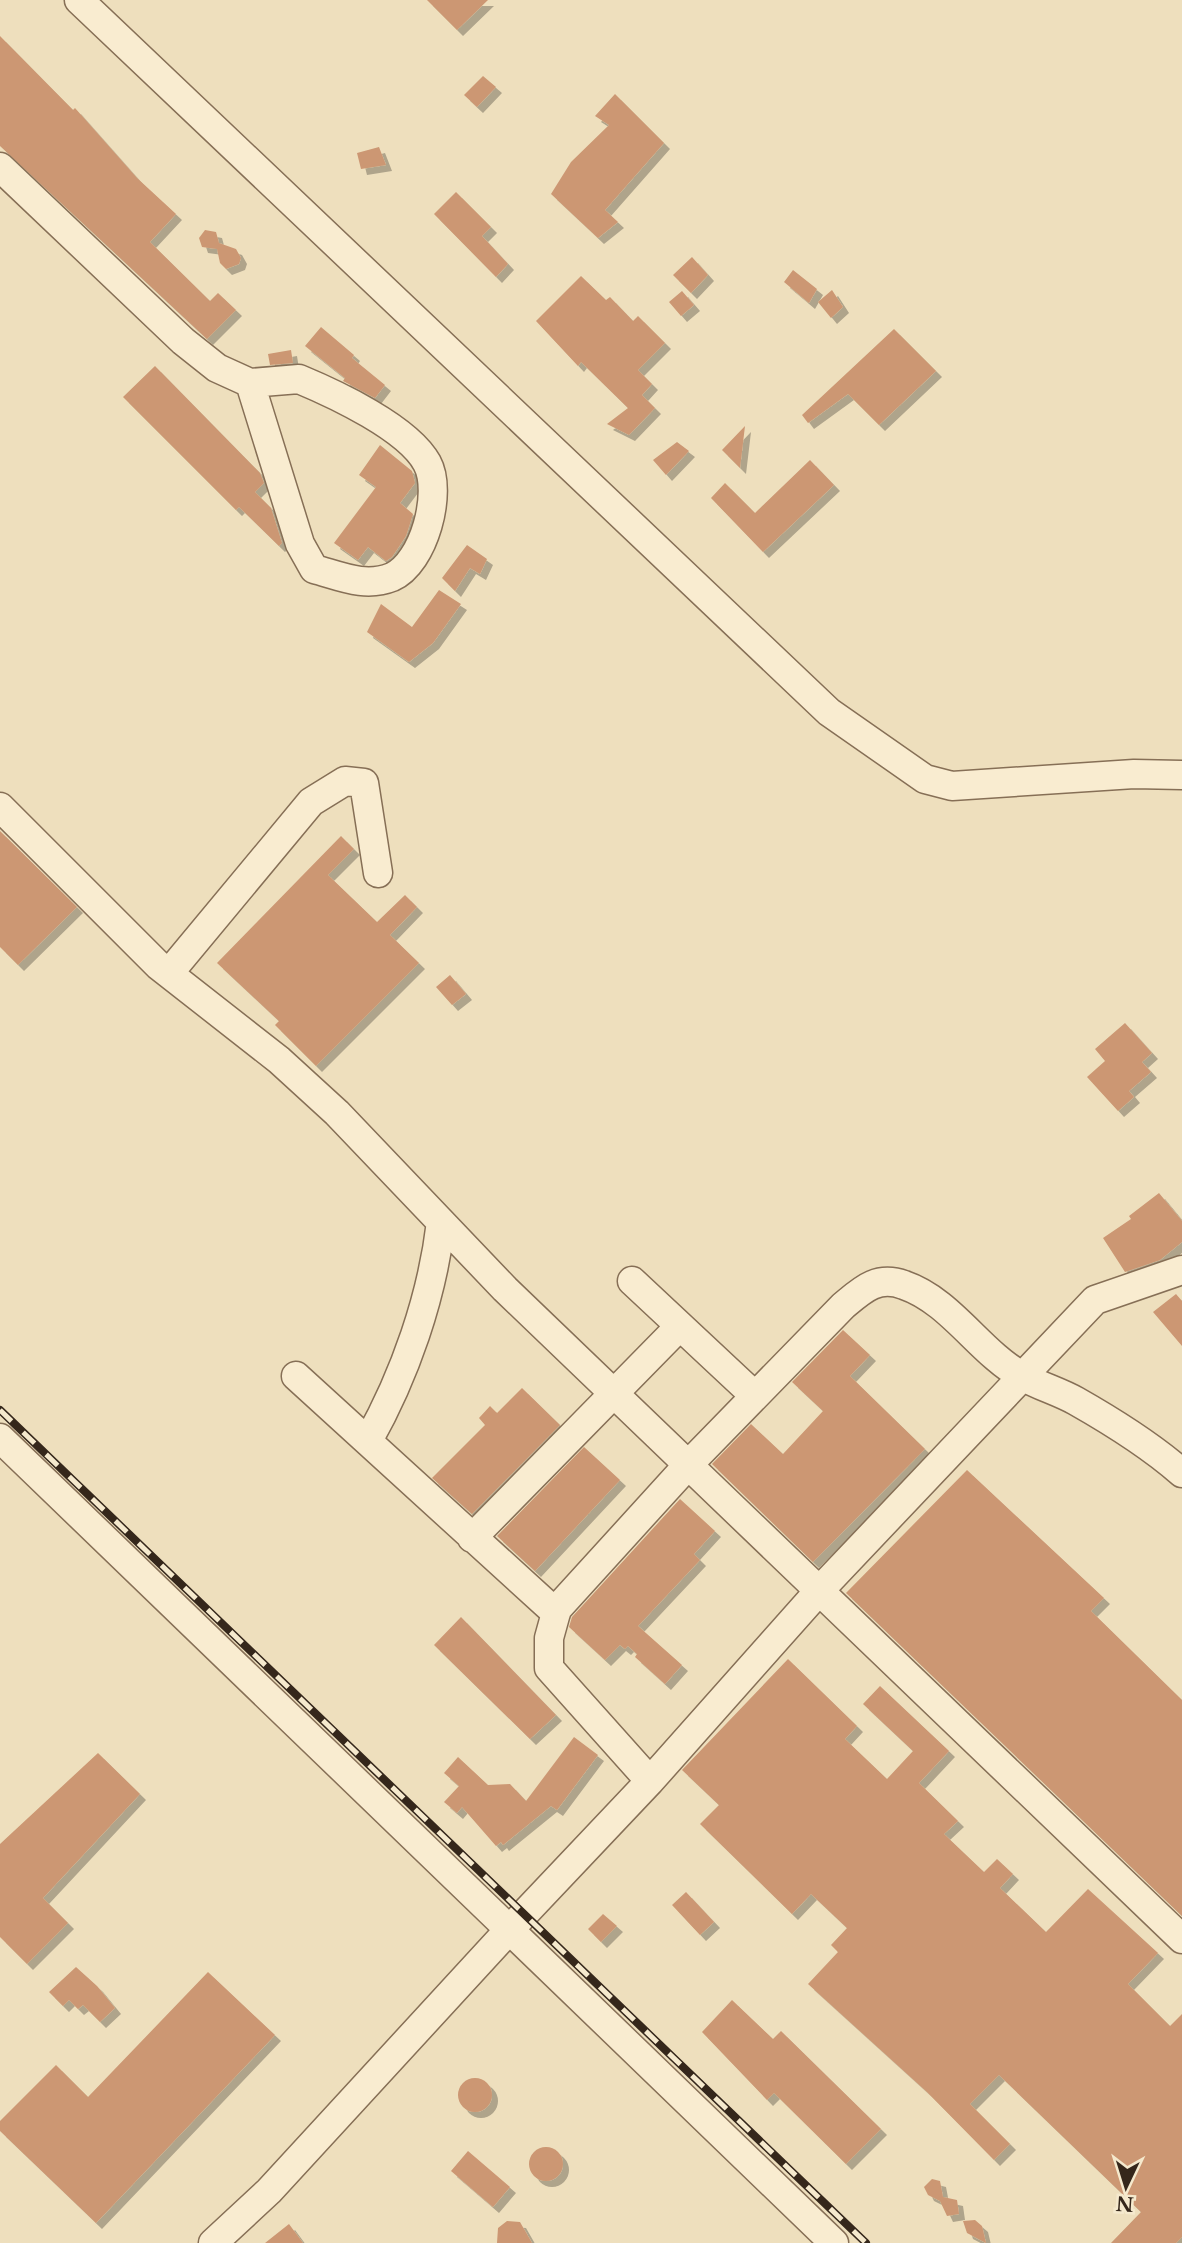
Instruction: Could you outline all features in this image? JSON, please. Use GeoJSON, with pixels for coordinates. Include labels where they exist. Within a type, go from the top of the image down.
{"type":"FeatureCollection","features":[{"type":"Feature","properties":{"kind":"street"},"geometry":{"type":"LineString","coordinates":[[79,0],[829,712],[925,779],[952,786],[1133,774],[1182,775]]}},
{"type":"Feature","properties":{"kind":"street"},"geometry":{"type":"LineString","coordinates":[[0,167],[183,341],[216,368],[250,383],[299,379],[345,398],[420,452],[429,465],[433,484],[429,524],[417,551],[394,576],[363,583],[314,569],[300,544],[250,383]]}},
{"type":"Feature","properties":{"kind":"street"},"geometry":{"type":"LineString","coordinates":[[169,973],[311,802],[345,782],[363,783],[378,873]]}},
{"type":"Feature","properties":{"kind":"street"},"geometry":{"type":"LineString","coordinates":[[0,807],[169,973],[279,1059],[411,1188],[505,1289],[1182,1939]]}},
{"type":"Feature","properties":{"kind":"street"},"geometry":{"type":"LineString","coordinates":[[368,1441],[408,1354],[432,1278],[436,1216]]}},
{"type":"Feature","properties":{"kind":"street"},"geometry":{"type":"LineString","coordinates":[[213,2243],[268,2191],[650,1781],[818,1592],[1094,1300],[1182,1270]]}},
{"type":"Feature","properties":{"kind":"street"},"geometry":{"type":"LineString","coordinates":[[632,1281],[755,1396]]}},
{"type":"Feature","properties":{"kind":"street"},"geometry":{"type":"LineString","coordinates":[[650,1781],[549,1668],[549,1638],[556,1613],[688,1465],[755,1396],[843,1307],[879,1281],[902,1284],[925,1295],[1021,1376],[1075,1401],[1156,1450],[1182,1473]]}},
{"type":"Feature","properties":{"kind":"street"},"geometry":{"type":"LineString","coordinates":[[472,1538],[680,1326]]}},
{"type":"Feature","properties":{"kind":"street"},"geometry":{"type":"LineString","coordinates":[[296,1376],[556,1613]]}},
{"type":"Feature","properties":{"kind":"street"},"geometry":{"type":"LineString","coordinates":[[0,1438],[834,2243]]}},
{"type":"Feature","properties":{"kind":"building"},"geometry":{"type":"Polygon","coordinates":[[[427,0],[488,0],[457,30],[427,0]]]}},
{"type":"Feature","properties":{"kind":"building"},"geometry":{"type":"Polygon","coordinates":[[[0,36],[73,110],[75,108],[137,178],[176,214],[150,242],[210,301],[218,293],[236,310],[207,339],[0,146],[0,36]]]}},
{"type":"Feature","properties":{"kind":"building"},"geometry":{"type":"Polygon","coordinates":[[[483,76],[496,87],[477,107],[464,95],[483,76]]]}},
{"type":"Feature","properties":{"kind":"building"},"geometry":{"type":"Polygon","coordinates":[[[615,94],[664,143],[605,210],[618,222],[598,238],[551,194],[571,162],[609,125],[595,116],[615,94]]]}},
{"type":"Feature","properties":{"kind":"building"},"geometry":{"type":"Polygon","coordinates":[[[379,147],[386,165],[361,169],[357,153],[379,147]]]}},
{"type":"Feature","properties":{"kind":"building"},"geometry":{"type":"Polygon","coordinates":[[[456,192],[491,227],[482,236],[508,264],[496,277],[434,214],[456,192]]]}},
{"type":"Feature","properties":{"kind":"building"},"geometry":{"type":"Polygon","coordinates":[[[205,230],[216,232],[219,243],[236,249],[241,258],[239,264],[226,269],[220,263],[217,249],[202,247],[199,238],[205,230]]]}},
{"type":"Feature","properties":{"kind":"building"},"geometry":{"type":"Polygon","coordinates":[[[692,257],[708,275],[691,293],[673,275],[692,257]]]}},
{"type":"Feature","properties":{"kind":"building"},"geometry":{"type":"Polygon","coordinates":[[[793,270],[817,289],[809,303],[784,282],[793,270]]]}},
{"type":"Feature","properties":{"kind":"building"},"geometry":{"type":"Polygon","coordinates":[[[581,276],[606,300],[610,297],[633,321],[638,316],[665,343],[638,370],[652,384],[642,395],[655,408],[629,435],[607,424],[628,408],[581,362],[578,366],[536,321],[581,276]]]}},
{"type":"Feature","properties":{"kind":"building"},"geometry":{"type":"Polygon","coordinates":[[[832,290],[843,307],[831,318],[818,302],[832,290]]]}},
{"type":"Feature","properties":{"kind":"building"},"geometry":{"type":"Polygon","coordinates":[[[682,291],[694,305],[681,316],[669,302],[682,291]]]}},
{"type":"Feature","properties":{"kind":"building"},"geometry":{"type":"Polygon","coordinates":[[[321,327],[354,355],[352,358],[385,385],[375,398],[343,381],[345,378],[305,346],[321,327]]]}},
{"type":"Feature","properties":{"kind":"building"},"geometry":{"type":"Polygon","coordinates":[[[894,329],[936,371],[879,425],[848,394],[808,423],[802,415],[894,329]]]}},
{"type":"Feature","properties":{"kind":"building"},"geometry":{"type":"Polygon","coordinates":[[[291,350],[293,363],[270,365],[268,354],[291,350]]]}},
{"type":"Feature","properties":{"kind":"building"},"geometry":{"type":"Polygon","coordinates":[[[155,366],[260,473],[264,483],[255,492],[271,508],[282,543],[279,546],[239,507],[236,510],[123,397],[155,366]]]}},
{"type":"Feature","properties":{"kind":"building"},"geometry":{"type":"Polygon","coordinates":[[[745,426],[740,468],[722,450],[745,426]]]}},
{"type":"Feature","properties":{"kind":"building"},"geometry":{"type":"Polygon","coordinates":[[[677,442],[689,451],[666,475],[653,460],[677,442]]]}},
{"type":"Feature","properties":{"kind":"building"},"geometry":{"type":"Polygon","coordinates":[[[380,445],[412,471],[415,483],[400,503],[413,514],[406,536],[392,557],[386,561],[368,547],[358,560],[334,543],[376,487],[359,475],[380,445]]]}},
{"type":"Feature","properties":{"kind":"building"},"geometry":{"type":"Polygon","coordinates":[[[810,460],[834,485],[763,552],[711,498],[725,483],[755,513],[810,460]]]}},
{"type":"Feature","properties":{"kind":"building"},"geometry":{"type":"Polygon","coordinates":[[[467,545],[487,559],[480,574],[470,568],[455,591],[442,578],[467,545]]]}},
{"type":"Feature","properties":{"kind":"building"},"geometry":{"type":"Polygon","coordinates":[[[439,590],[461,604],[433,643],[409,662],[367,632],[381,604],[412,627],[439,590]]]}},
{"type":"Feature","properties":{"kind":"building"},"geometry":{"type":"Polygon","coordinates":[[[0,831],[77,907],[18,965],[0,947],[0,831]]]}},
{"type":"Feature","properties":{"kind":"building"},"geometry":{"type":"Polygon","coordinates":[[[341,836],[354,849],[328,875],[377,922],[405,895],[417,907],[390,935],[419,963],[316,1066],[275,1025],[279,1021],[217,963],[341,836]]]}},
{"type":"Feature","properties":{"kind":"building"},"geometry":{"type":"Polygon","coordinates":[[[450,975],[466,994],[452,1005],[436,987],[450,975]]]}},
{"type":"Feature","properties":{"kind":"building"},"geometry":{"type":"Polygon","coordinates":[[[1125,1023],[1152,1053],[1142,1062],[1151,1072],[1129,1091],[1134,1097],[1118,1111],[1087,1077],[1105,1061],[1095,1049],[1125,1023]]]}},
{"type":"Feature","properties":{"kind":"building"},"geometry":{"type":"Polygon","coordinates":[[[1159,1193],[1182,1221],[1182,1242],[1160,1260],[1125,1272],[1103,1238],[1131,1219],[1129,1216],[1159,1193]]]}},
{"type":"Feature","properties":{"kind":"building"},"geometry":{"type":"Polygon","coordinates":[[[1176,1294],[1182,1301],[1182,1346],[1153,1312],[1176,1294]]]}},
{"type":"Feature","properties":{"kind":"building"},"geometry":{"type":"Polygon","coordinates":[[[843,1330],[870,1355],[850,1376],[925,1449],[813,1562],[712,1464],[751,1424],[783,1454],[823,1411],[792,1382],[843,1330]]]}},
{"type":"Feature","properties":{"kind":"building"},"geometry":{"type":"Polygon","coordinates":[[[522,1388],[560,1425],[472,1514],[432,1478],[485,1425],[479,1418],[490,1406],[497,1413],[522,1388]]]}},
{"type":"Feature","properties":{"kind":"building"},"geometry":{"type":"Polygon","coordinates":[[[584,1447],[620,1480],[535,1571],[497,1536],[584,1447]]]}},
{"type":"Feature","properties":{"kind":"building"},"geometry":{"type":"Polygon","coordinates":[[[967,1470],[1104,1598],[1091,1611],[1182,1700],[1182,1916],[846,1593],[967,1470]]]}},
{"type":"Feature","properties":{"kind":"building"},"geometry":{"type":"Polygon","coordinates":[[[680,1499],[715,1531],[694,1554],[700,1560],[638,1626],[682,1665],[665,1684],[635,1657],[637,1654],[628,1646],[625,1649],[620,1645],[605,1660],[569,1627],[572,1617],[680,1499]]]}},
{"type":"Feature","properties":{"kind":"building"},"geometry":{"type":"Polygon","coordinates":[[[461,1617],[556,1715],[530,1739],[434,1645],[461,1617]]]}},
{"type":"Feature","properties":{"kind":"building"},"geometry":{"type":"Polygon","coordinates":[[[788,1659],[857,1726],[845,1739],[887,1779],[913,1751],[863,1704],[880,1686],[949,1751],[919,1783],[958,1821],[944,1834],[984,1872],[997,1859],[1013,1874],[1000,1888],[1046,1932],[1088,1889],[1158,1953],[1128,1984],[1170,2026],[1182,2014],[1182,2237],[1176,2243],[1111,2243],[1141,2212],[999,2075],[970,2104],[1010,2144],[994,2160],[927,2092],[808,1984],[838,1952],[831,1945],[847,1928],[811,1894],[792,1914],[700,1824],[719,1805],[682,1770],[788,1659]]]}},
{"type":"Feature","properties":{"kind":"building"},"geometry":{"type":"Polygon","coordinates":[[[574,1737],[598,1755],[557,1810],[551,1806],[503,1845],[501,1842],[496,1846],[462,1807],[457,1813],[444,1802],[459,1786],[444,1773],[458,1757],[488,1785],[510,1784],[526,1801],[574,1737]]]}},
{"type":"Feature","properties":{"kind":"building"},"geometry":{"type":"Polygon","coordinates":[[[98,1753],[140,1794],[43,1898],[68,1923],[27,1964],[0,1937],[0,1844],[98,1753]]]}},
{"type":"Feature","properties":{"kind":"building"},"geometry":{"type":"Polygon","coordinates":[[[686,1892],[714,1922],[700,1935],[672,1905],[686,1892]]]}},
{"type":"Feature","properties":{"kind":"building"},"geometry":{"type":"Polygon","coordinates":[[[603,1914],[617,1926],[601,1942],[588,1929],[603,1914]]]}},
{"type":"Feature","properties":{"kind":"building"},"geometry":{"type":"Polygon","coordinates":[[[76,1967],[97,1986],[115,2008],[100,2022],[83,2005],[78,2009],[69,2000],[63,2006],[49,1992],[76,1967]]]}},
{"type":"Feature","properties":{"kind":"building"},"geometry":{"type":"Polygon","coordinates":[[[208,1972],[275,2035],[96,2223],[0,2131],[0,2121],[56,2065],[88,2097],[208,1972]]]}},
{"type":"Feature","properties":{"kind":"building"},"geometry":{"type":"Polygon","coordinates":[[[732,2000],[773,2039],[781,2031],[881,2129],[846,2164],[774,2093],[767,2100],[702,2032],[732,2000]]]}},
{"type":"Feature","properties":{"kind":"building"},"geometry":{"type":"Polygon","coordinates":[[[475,2078],[487,2083],[492,2095],[487,2107],[475,2112],[463,2107],[458,2095],[463,2083],[475,2078]]]}},
{"type":"Feature","properties":{"kind":"building"},"geometry":{"type":"Polygon","coordinates":[[[546,2147],[558,2152],[563,2164],[558,2176],[546,2181],[534,2176],[529,2164],[534,2152],[546,2147]]]}},
{"type":"Feature","properties":{"kind":"building"},"geometry":{"type":"Polygon","coordinates":[[[468,2151],[510,2187],[493,2207],[451,2171],[468,2151]]]}},
{"type":"Feature","properties":{"kind":"building"},"geometry":{"type":"Polygon","coordinates":[[[932,2179],[940,2181],[943,2197],[957,2200],[959,2214],[947,2216],[940,2201],[928,2195],[924,2187],[932,2179]]]}},
{"type":"Feature","properties":{"kind":"building"},"geometry":{"type":"Polygon","coordinates":[[[975,2220],[982,2226],[986,2243],[967,2233],[963,2221],[975,2220]]]}},
{"type":"Feature","properties":{"kind":"building"},"geometry":{"type":"Polygon","coordinates":[[[507,2221],[520,2222],[532,2243],[497,2243],[498,2228],[507,2221]]]}},
{"type":"Feature","properties":{"kind":"building"},"geometry":{"type":"Polygon","coordinates":[[[289,2224],[303,2243],[265,2243],[289,2224]]]}},
{"type":"Feature","properties":{"kind":"railway"},"geometry":{"type":"LineString","coordinates":[[0,1410],[866,2243]]}}]}
